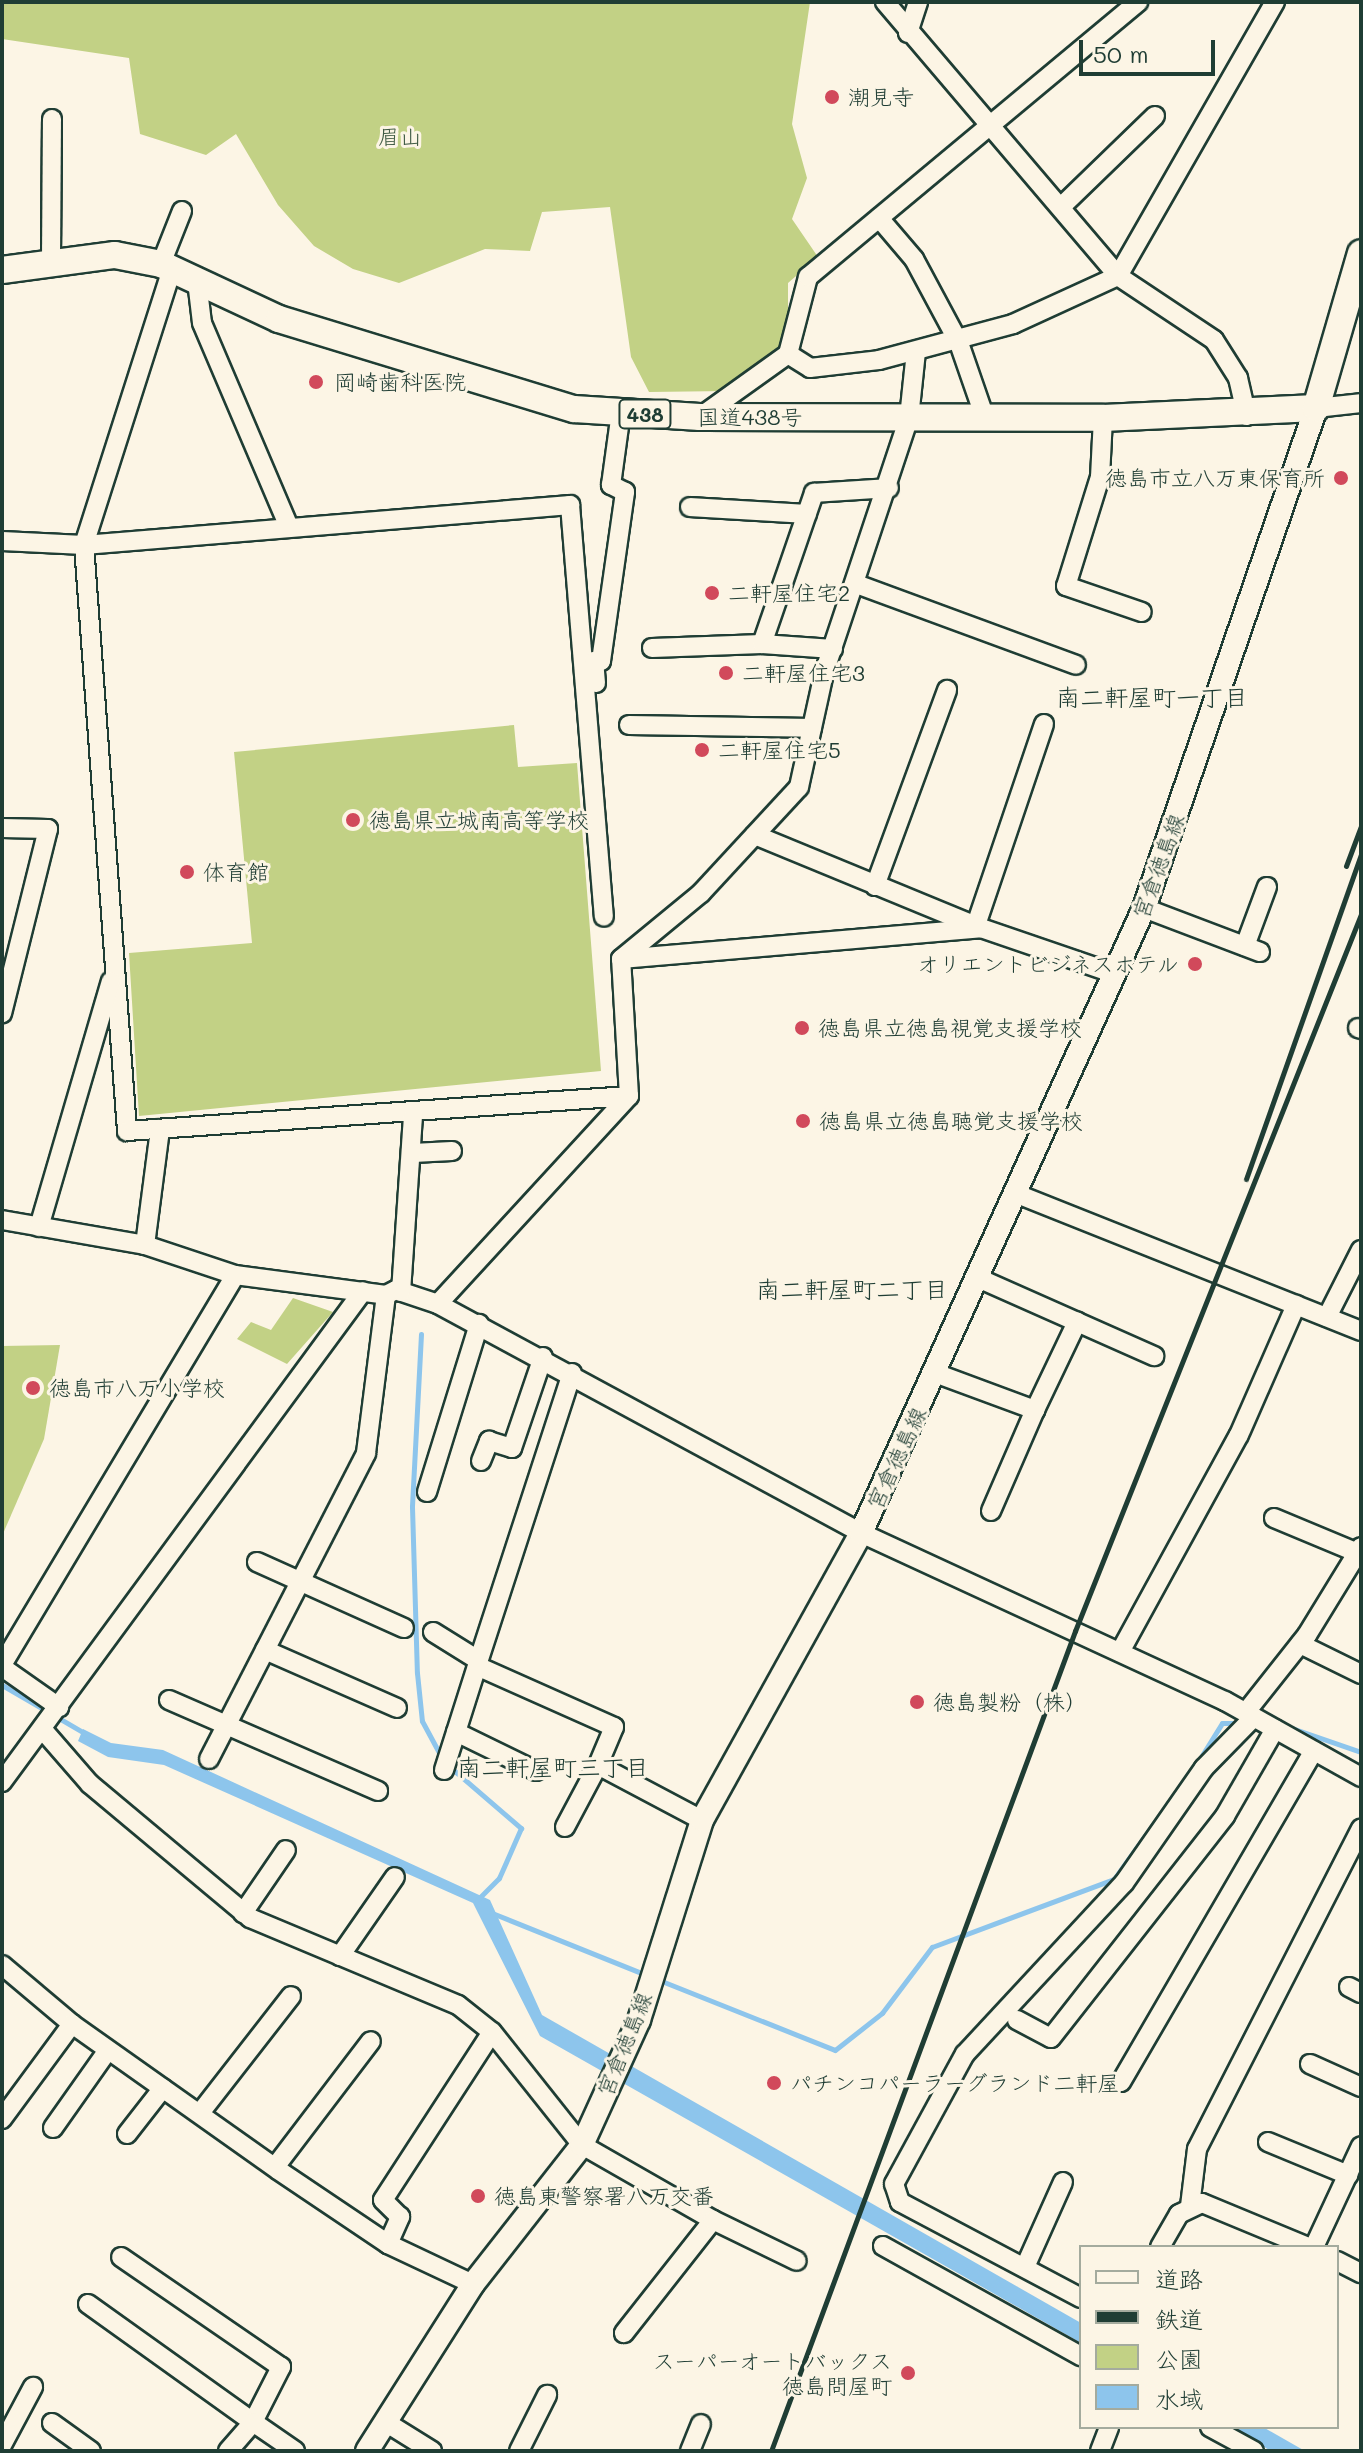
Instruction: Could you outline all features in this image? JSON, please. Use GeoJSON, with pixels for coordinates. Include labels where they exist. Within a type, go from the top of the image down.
{"type":"FeatureCollection","features":[{"type":"Feature","properties":{"kind":"highway","name":"国道438号"},"geometry":{"type":"LineString","coordinates":[[2,270],[51,260],[115,255],[167,266],[279,319],[475,383],[574,409],[700,417],[1103,418],[1247,416],[1316,408]]}},
{"type":"Feature","properties":{"kind":"highway"},"geometry":{"type":"LineString","coordinates":[[1316,408],[1361,255]]}},
{"type":"Feature","properties":{"kind":"main road","name":"宮倉徳島線"},"geometry":{"type":"LineString","coordinates":[[367,2451],[473,2284],[582,2145],[626,2047],[702,1820],[861,1533],[1144,908],[1316,408]]}},
{"type":"Feature","properties":{"kind":"street"},"geometry":{"type":"LineString","coordinates":[[885,2],[988,126],[1063,205],[1118,276],[1214,340],[1238,378],[1247,416]]}},
{"type":"Feature","properties":{"kind":"street"},"geometry":{"type":"LineString","coordinates":[[908,33],[918,2]]}},
{"type":"Feature","properties":{"kind":"street"},"geometry":{"type":"LineString","coordinates":[[700,417],[788,354],[808,277],[1138,2]]}},
{"type":"Feature","properties":{"kind":"street"},"geometry":{"type":"LineString","coordinates":[[788,354],[810,368],[840,368],[916,351],[1013,324],[1118,276],[1275,2]]}},
{"type":"Feature","properties":{"kind":"street"},"geometry":{"type":"LineString","coordinates":[[1063,205],[1155,116]]}},
{"type":"Feature","properties":{"kind":"street"},"geometry":{"type":"LineString","coordinates":[[51,260],[52,119]]}},
{"type":"Feature","properties":{"kind":"street"},"geometry":{"type":"LineString","coordinates":[[182,211],[84,545],[127,1131],[413,1114],[629,1096]]}},
{"type":"Feature","properties":{"kind":"street"},"geometry":{"type":"LineString","coordinates":[[879,218],[914,259],[957,339],[985,418]]}},
{"type":"Feature","properties":{"kind":"street"},"geometry":{"type":"LineString","coordinates":[[197,281],[202,323],[289,527]]}},
{"type":"Feature","properties":{"kind":"street"},"geometry":{"type":"LineString","coordinates":[[621,959],[701,893],[799,787],[833,649],[859,585],[909,418],[916,351]]}},
{"type":"Feature","properties":{"kind":"street"},"geometry":{"type":"LineString","coordinates":[[1316,408],[1361,403]]}},
{"type":"Feature","properties":{"kind":"street"},"geometry":{"type":"LineString","coordinates":[[586,700],[598,699],[594,661],[601,661],[625,492],[611,485],[621,412]]}},
{"type":"Feature","properties":{"kind":"street"},"geometry":{"type":"LineString","coordinates":[[1103,418],[1100,477],[1066,586],[1142,612]]}},
{"type":"Feature","properties":{"kind":"street"},"geometry":{"type":"LineString","coordinates":[[762,644],[814,493],[889,488]]}},
{"type":"Feature","properties":{"kind":"street"},"geometry":{"type":"LineString","coordinates":[[2,541],[84,545],[570,505],[604,917]]}},
{"type":"Feature","properties":{"kind":"street"},"geometry":{"type":"LineString","coordinates":[[690,507],[807,514]]}},
{"type":"Feature","properties":{"kind":"street"},"geometry":{"type":"LineString","coordinates":[[859,585],[1076,665]]}},
{"type":"Feature","properties":{"kind":"street"},"geometry":{"type":"LineString","coordinates":[[652,648],[762,644],[833,649]]}},
{"type":"Feature","properties":{"kind":"street"},"geometry":{"type":"LineString","coordinates":[[875,886],[947,690]]}},
{"type":"Feature","properties":{"kind":"street"},"geometry":{"type":"LineString","coordinates":[[979,925],[1044,724]]}},
{"type":"Feature","properties":{"kind":"street"},"geometry":{"type":"LineString","coordinates":[[629,725],[812,728]]}},
{"type":"Feature","properties":{"kind":"street"},"geometry":{"type":"LineString","coordinates":[[2,828],[48,829],[3,1003]]}},
{"type":"Feature","properties":{"kind":"street"},"geometry":{"type":"LineString","coordinates":[[755,835],[875,886],[1115,974]]}},
{"type":"Feature","properties":{"kind":"street"},"geometry":{"type":"LineString","coordinates":[[1144,908],[1253,949],[1267,887]]}},
{"type":"Feature","properties":{"kind":"street"},"geometry":{"type":"LineString","coordinates":[[621,959],[979,925]]}},
{"type":"Feature","properties":{"kind":"street"},"geometry":{"type":"LineString","coordinates":[[438,1304],[629,1096],[621,959]]}},
{"type":"Feature","properties":{"kind":"street"},"geometry":{"type":"LineString","coordinates":[[39,1227],[114,970]]}},
{"type":"Feature","properties":{"kind":"street"},"geometry":{"type":"LineString","coordinates":[[209,1759],[265,1650],[306,1581],[366,1453],[413,1153],[413,1114]]}},
{"type":"Feature","properties":{"kind":"street"},"geometry":{"type":"LineString","coordinates":[[145,1245],[160,1129]]}},
{"type":"Feature","properties":{"kind":"street"},"geometry":{"type":"LineString","coordinates":[[413,1153],[452,1151]]}},
{"type":"Feature","properties":{"kind":"street"},"geometry":{"type":"LineString","coordinates":[[1017,1194],[1361,1331]]}},
{"type":"Feature","properties":{"kind":"street"},"geometry":{"type":"LineString","coordinates":[[2,1220],[145,1245],[235,1275],[393,1293],[438,1304],[543,1357],[861,1533],[1250,1715],[1361,1777]]}},
{"type":"Feature","properties":{"kind":"street"},"geometry":{"type":"LineString","coordinates":[[1327,1317],[1361,1250]]}},
{"type":"Feature","properties":{"kind":"street"},"geometry":{"type":"LineString","coordinates":[[59,1707],[2,1666],[235,1275]]}},
{"type":"Feature","properties":{"kind":"street"},"geometry":{"type":"LineString","coordinates":[[978,1278],[1154,1356]]}},
{"type":"Feature","properties":{"kind":"street"},"geometry":{"type":"LineString","coordinates":[[2,1782],[363,1291]]}},
{"type":"Feature","properties":{"kind":"street"},"geometry":{"type":"LineString","coordinates":[[1120,1652],[1239,1435],[1296,1305]]}},
{"type":"Feature","properties":{"kind":"street"},"geometry":{"type":"LineString","coordinates":[[991,1511],[1077,1322]]}},
{"type":"Feature","properties":{"kind":"street"},"geometry":{"type":"LineString","coordinates":[[427,1492],[479,1324]]}},
{"type":"Feature","properties":{"kind":"street"},"geometry":{"type":"LineString","coordinates":[[512,1448],[543,1357]]}},
{"type":"Feature","properties":{"kind":"street"},"geometry":{"type":"LineString","coordinates":[[444,1770],[572,1373]]}},
{"type":"Feature","properties":{"kind":"street"},"geometry":{"type":"LineString","coordinates":[[935,1373],[1035,1410]]}},
{"type":"Feature","properties":{"kind":"street"},"geometry":{"type":"LineString","coordinates":[[481,1461],[489,1441],[543,1462]]}},
{"type":"Feature","properties":{"kind":"street"},"geometry":{"type":"LineString","coordinates":[[1079,2297],[900,2202],[894,2184],[965,2054],[1124,1883],[1204,1768],[1250,1715],[1300,1644],[1359,1550],[1274,1518]]}},
{"type":"Feature","properties":{"kind":"street"},"geometry":{"type":"LineString","coordinates":[[257,1562],[306,1581],[404,1628]]}},
{"type":"Feature","properties":{"kind":"street"},"geometry":{"type":"LineString","coordinates":[[433,1632],[477,1663],[614,1727],[565,1827]]}},
{"type":"Feature","properties":{"kind":"street"},"geometry":{"type":"LineString","coordinates":[[1300,1644],[1361,1674]]}},
{"type":"Feature","properties":{"kind":"street"},"geometry":{"type":"LineString","coordinates":[[265,1650],[397,1708]]}},
{"type":"Feature","properties":{"kind":"street"},"geometry":{"type":"LineString","coordinates":[[169,1700],[378,1791]]}},
{"type":"Feature","properties":{"kind":"street"},"geometry":{"type":"LineString","coordinates":[[1017,2020],[1051,2038],[1225,1816],[1275,1729]]}},
{"type":"Feature","properties":{"kind":"street"},"geometry":{"type":"LineString","coordinates":[[43,1730],[90,1784],[243,1913],[458,2005],[492,2032],[582,2145],[713,2220],[797,2261]]}},
{"type":"Feature","properties":{"kind":"street"},"geometry":{"type":"LineString","coordinates":[[456,1732],[536,1771]]}},
{"type":"Feature","properties":{"kind":"street"},"geometry":{"type":"LineString","coordinates":[[1121,2082],[1314,1751]]}},
{"type":"Feature","properties":{"kind":"street"},"geometry":{"type":"LineString","coordinates":[[598,1765],[702,1820]]}},
{"type":"Feature","properties":{"kind":"street"},"geometry":{"type":"LineString","coordinates":[[1190,2206],[1197,2149],[1361,1828]]}},
{"type":"Feature","properties":{"kind":"street"},"geometry":{"type":"LineString","coordinates":[[243,1913],[286,1850]]}},
{"type":"Feature","properties":{"kind":"street"},"geometry":{"type":"LineString","coordinates":[[340,1956],[395,1877]]}},
{"type":"Feature","properties":{"kind":"street"},"geometry":{"type":"LineString","coordinates":[[2,1965],[72,2024],[388,2244],[473,2284]]}},
{"type":"Feature","properties":{"kind":"street"},"geometry":{"type":"LineString","coordinates":[[200,2113],[291,1996]]}},
{"type":"Feature","properties":{"kind":"street"},"geometry":{"type":"LineString","coordinates":[[2,2119],[72,2024]]}},
{"type":"Feature","properties":{"kind":"street"},"geometry":{"type":"LineString","coordinates":[[388,2244],[400,2217],[383,2200],[492,2032]]}},
{"type":"Feature","properties":{"kind":"street"},"geometry":{"type":"LineString","coordinates":[[275,2167],[371,2041]]}},
{"type":"Feature","properties":{"kind":"street"},"geometry":{"type":"LineString","coordinates":[[53,2128],[108,2050]]}},
{"type":"Feature","properties":{"kind":"street"},"geometry":{"type":"LineString","coordinates":[[1310,2064],[1361,2087]]}},
{"type":"Feature","properties":{"kind":"street"},"geometry":{"type":"LineString","coordinates":[[127,2134],[163,2088]]}},
{"type":"Feature","properties":{"kind":"street"},"geometry":{"type":"LineString","coordinates":[[1268,2142],[1348,2175]]}},
{"type":"Feature","properties":{"kind":"street"},"geometry":{"type":"LineString","coordinates":[[1315,2245],[1361,2146]]}},
{"type":"Feature","properties":{"kind":"street"},"geometry":{"type":"LineString","coordinates":[[1025,2267],[1063,2182]]}},
{"type":"Feature","properties":{"kind":"street"},"geometry":{"type":"LineString","coordinates":[[1161,2245],[1169,2226],[1190,2206],[1213,2204],[1304,2245]]}},
{"type":"Feature","properties":{"kind":"street"},"geometry":{"type":"LineString","coordinates":[[624,2333],[713,2220]]}},
{"type":"Feature","properties":{"kind":"street"},"geometry":{"type":"LineString","coordinates":[[883,2246],[1079,2355]]}},
{"type":"Feature","properties":{"kind":"street"},"geometry":{"type":"LineString","coordinates":[[121,2257],[281,2367],[253,2422],[228,2451]]}},
{"type":"Feature","properties":{"kind":"street"},"geometry":{"type":"LineString","coordinates":[[1339,2262],[1361,2273]]}},
{"type":"Feature","properties":{"kind":"street"},"geometry":{"type":"LineString","coordinates":[[88,2304],[295,2451]]}},
{"type":"Feature","properties":{"kind":"street"},"geometry":{"type":"LineString","coordinates":[[2,2445],[33,2387]]}},
{"type":"Feature","properties":{"kind":"street"},"geometry":{"type":"LineString","coordinates":[[519,2451],[547,2395]]}},
{"type":"Feature","properties":{"kind":"street"},"geometry":{"type":"LineString","coordinates":[[52,2423],[91,2451]]}},
{"type":"Feature","properties":{"kind":"street"},"geometry":{"type":"LineString","coordinates":[[387,2423],[432,2451]]}},
{"type":"Feature","properties":{"kind":"street"},"geometry":{"type":"LineString","coordinates":[[690,2451],[701,2424]]}},
{"type":"Feature","properties":{"kind":"street"},"geometry":{"type":"LineString","coordinates":[[1100,2451],[1108,2429]]}},
{"type":"Feature","properties":{"kind":"street"},"geometry":{"type":"LineString","coordinates":[[1214,2429],[1254,2451]]}},
{"type":"Feature","properties":{"kind":"green space","name":"眉山"},"geometry":{"type":"Polygon","coordinates":[[[2,2],[810,2],[792,124],[807,178],[792,219],[818,257],[788,283],[788,345],[727,391],[649,392],[631,357],[610,207],[542,212],[530,251],[485,249],[399,283],[353,269],[314,246],[278,205],[236,134],[206,155],[140,134],[129,58],[2,39],[2,2]]]}},
{"type":"Feature","properties":{"kind":"green space"},"geometry":{"type":"Polygon","coordinates":[[[514,725],[518,767],[577,763],[601,1071],[139,1116],[129,953],[252,943],[234,752],[514,725]]]}},
{"type":"Feature","properties":{"kind":"green space"},"geometry":{"type":"Polygon","coordinates":[[[293,1298],[333,1312],[287,1364],[237,1339],[251,1322],[271,1330],[293,1298]]]}},
{"type":"Feature","properties":{"kind":"green space"},"geometry":{"type":"Polygon","coordinates":[[[60,1345],[44,1439],[2,1536],[2,1346],[60,1345]]]}},
{"type":"Feature","properties":{"kind":"water"},"geometry":{"type":"Polygon","coordinates":[[[83,1729],[111,1743],[163,1750],[490,1900],[542,2015],[1079,2322],[1079,2342],[540,2036],[473,1903],[164,1765],[108,1757],[78,1741],[83,1729]]]}},
{"type":"Feature","properties":{"kind":"water"},"geometry":{"type":"Polygon","coordinates":[[[1232,2429],[1266,2429],[1305,2451],[1271,2451],[1232,2429]]]}},
{"type":"Feature","properties":{"kind":"waterway"},"geometry":{"type":"LineString","coordinates":[[421,1334],[412,1507],[417,1673],[422,1721],[443,1760]]}},
{"type":"Feature","properties":{"kind":"waterway"},"geometry":{"type":"LineString","coordinates":[[2,1685],[88,1735]]}},
{"type":"Feature","properties":{"kind":"waterway"},"geometry":{"type":"LineString","coordinates":[[1196,1765],[1222,1723],[1242,1723]]}},
{"type":"Feature","properties":{"kind":"waterway"},"geometry":{"type":"LineString","coordinates":[[1280,1724],[1361,1752]]}},
{"type":"Feature","properties":{"kind":"waterway"},"geometry":{"type":"LineString","coordinates":[[450,1767],[521,1828],[499,1878],[477,1900]]}},
{"type":"Feature","properties":{"kind":"waterway"},"geometry":{"type":"LineString","coordinates":[[659,1980],[835,2050],[882,2013],[932,1947],[1114,1879],[1185,1780]]}},
{"type":"Feature","properties":{"kind":"waterway"},"geometry":{"type":"LineString","coordinates":[[492,1913],[646,1975]]}},
{"type":"Feature","properties":{"kind":"railway"},"geometry":{"type":"LineString","coordinates":[[1346,866],[1361,826]]}},
{"type":"Feature","properties":{"kind":"railway"},"geometry":{"type":"LineString","coordinates":[[1246,1179],[1361,855]]}},
{"type":"Feature","properties":{"kind":"railway"},"geometry":{"type":"LineString","coordinates":[[771,2451],[1075,1631],[1361,914]]}},
{"type":"Feature","properties":{"kind":"place","name":"潮見寺"},"geometry":{"type":"Point","coordinates":[832,97]}},
{"type":"Feature","properties":{"kind":"place","name":"岡崎歯科医院"},"geometry":{"type":"Point","coordinates":[316,382]}},
{"type":"Feature","properties":{"kind":"place","name":"徳島市立八万東保育所"},"geometry":{"type":"Point","coordinates":[1341,478]}},
{"type":"Feature","properties":{"kind":"place","name":"二軒屋住宅2"},"geometry":{"type":"Point","coordinates":[712,593]}},
{"type":"Feature","properties":{"kind":"place","name":"二軒屋住宅3"},"geometry":{"type":"Point","coordinates":[726,673]}},
{"type":"Feature","properties":{"kind":"place","name":"二軒屋住宅5"},"geometry":{"type":"Point","coordinates":[702,750]}},
{"type":"Feature","properties":{"kind":"place","name":"徳島県立城南高等学校"},"geometry":{"type":"Point","coordinates":[353,820]}},
{"type":"Feature","properties":{"kind":"place","name":"体育館"},"geometry":{"type":"Point","coordinates":[187,872]}},
{"type":"Feature","properties":{"kind":"place","name":"オリエントビジネスホテル"},"geometry":{"type":"Point","coordinates":[1195,964]}},
{"type":"Feature","properties":{"kind":"place","name":"徳島県立徳島視覚支援学校"},"geometry":{"type":"Point","coordinates":[802,1028]}},
{"type":"Feature","properties":{"kind":"place","name":"徳島県立徳島聴覚支援学校"},"geometry":{"type":"Point","coordinates":[803,1121]}},
{"type":"Feature","properties":{"kind":"place","name":"徳島市八万小学校"},"geometry":{"type":"Point","coordinates":[33,1388]}},
{"type":"Feature","properties":{"kind":"place","name":"徳島製粉（株）"},"geometry":{"type":"Point","coordinates":[917,1702]}},
{"type":"Feature","properties":{"kind":"place","name":"パチンコパーラーグランド二軒屋"},"geometry":{"type":"Point","coordinates":[774,2083]}},
{"type":"Feature","properties":{"kind":"place","name":"徳島東警察署八万交番"},"geometry":{"type":"Point","coordinates":[478,2196]}},
{"type":"Feature","properties":{"kind":"place","name":"スーパーオートバックス 徳島問屋町"},"geometry":{"type":"Point","coordinates":[908,2373]}},
{"type":"Feature","properties":{"kind":"district","name":"南二軒屋町一丁目"},"geometry":{"type":"Point","coordinates":[1152,697]}},
{"type":"Feature","properties":{"kind":"district","name":"南二軒屋町二丁目"},"geometry":{"type":"Point","coordinates":[852,1289]}},
{"type":"Feature","properties":{"kind":"district","name":"南二軒屋町三丁目"},"geometry":{"type":"Point","coordinates":[553,1767]}}]}
